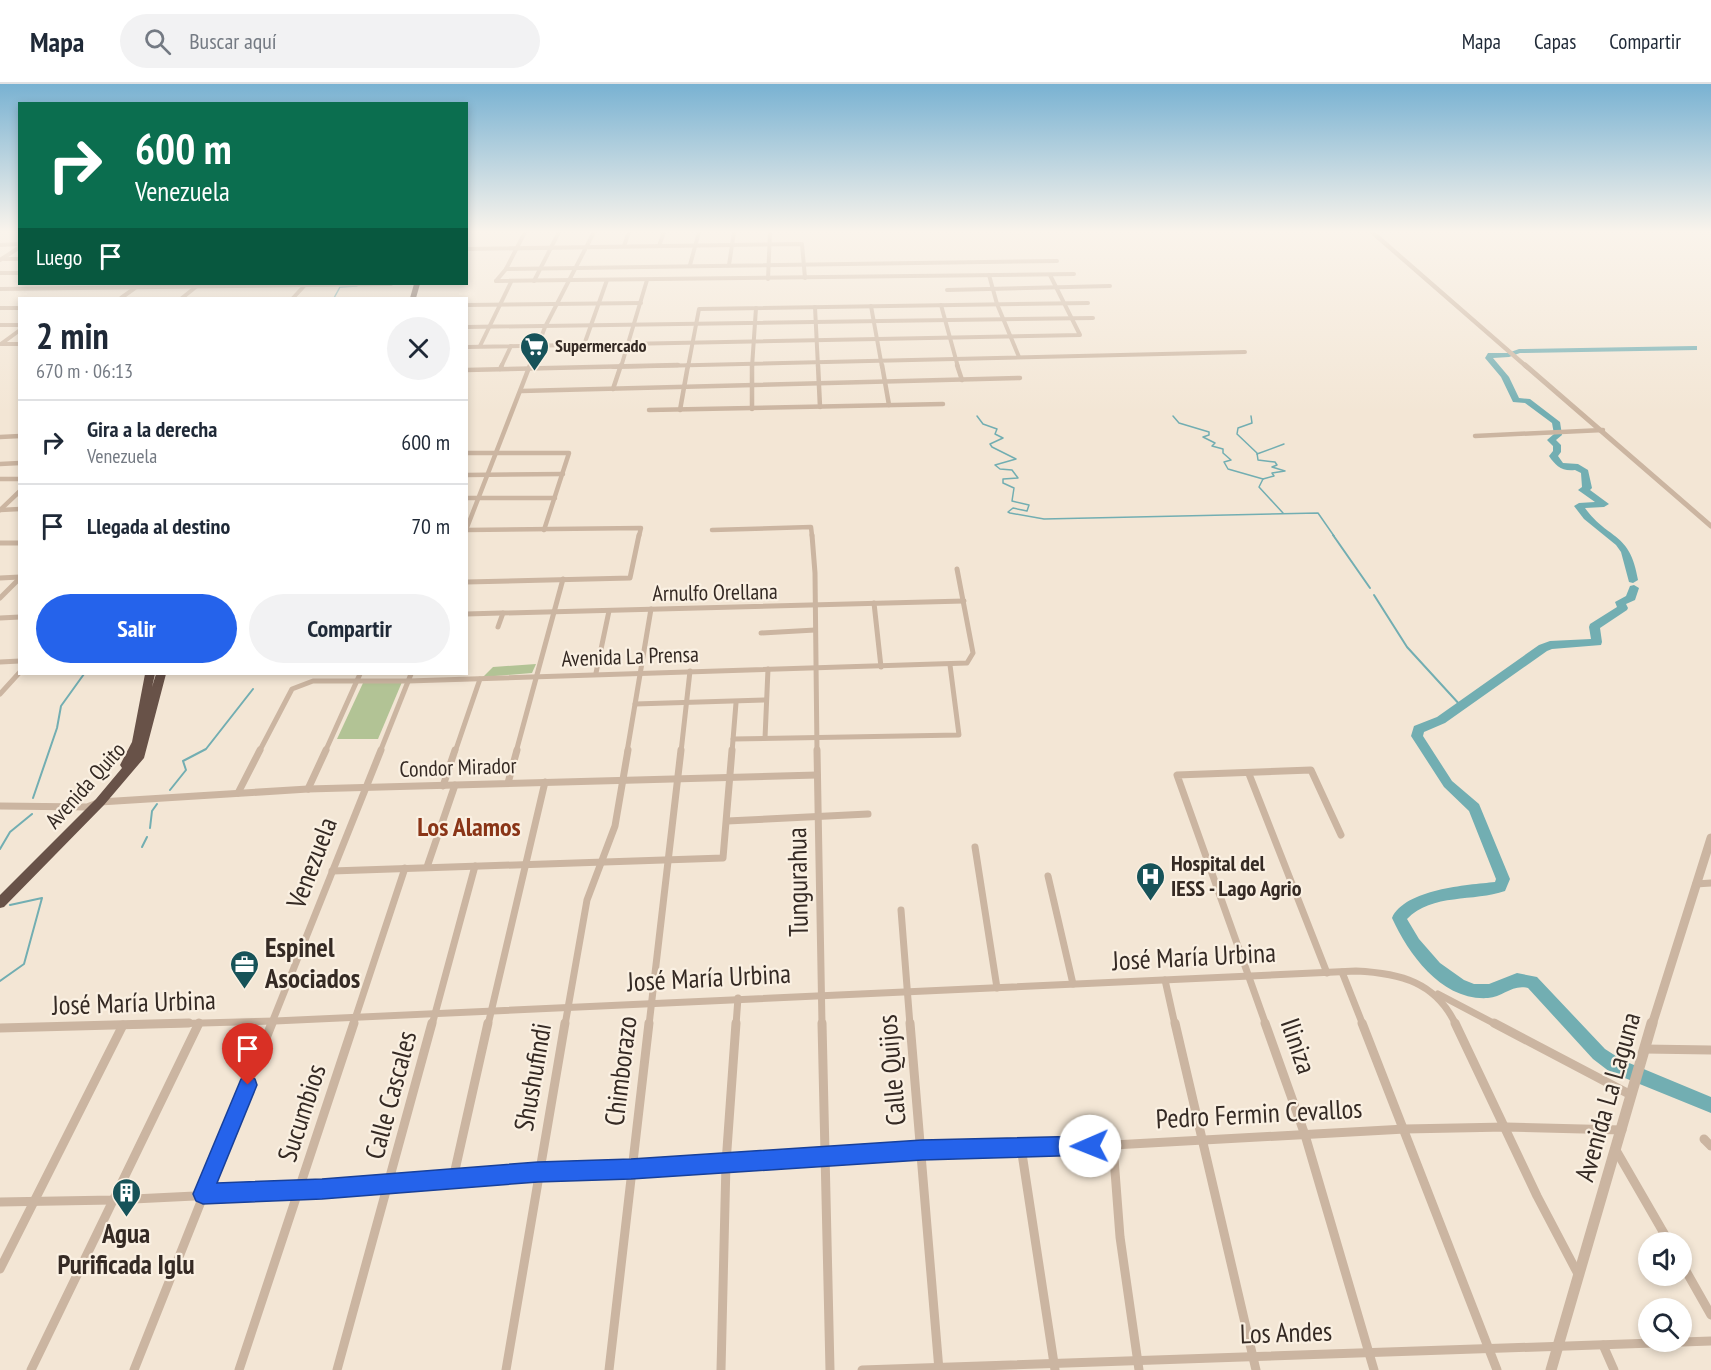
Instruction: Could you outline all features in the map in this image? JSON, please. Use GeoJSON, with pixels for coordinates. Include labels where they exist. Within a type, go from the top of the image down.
{"type":"FeatureCollection","features":[{"type":"Feature","properties":{"kind":"highway","name":"Avenida Quito"},"geometry":{"type":"LineString","coordinates":[[0,893],[124,767],[137,742],[150,675]]}},
{"type":"Feature","properties":{"kind":"highway","name":"Avenida Quito"},"geometry":{"type":"LineString","coordinates":[[0,903],[100,802],[140,755],[161,675]]}},
{"type":"Feature","properties":{"kind":"street"},"geometry":{"type":"LineString","coordinates":[[480,346],[506,292]]}},
{"type":"Feature","properties":{"kind":"street"},"geometry":{"type":"LineString","coordinates":[[468,524],[545,327],[561,292]]}},
{"type":"Feature","properties":{"kind":"street"},"geometry":{"type":"LineString","coordinates":[[584,345],[603,292]]}},
{"type":"Feature","properties":{"kind":"street"},"geometry":{"type":"LineString","coordinates":[[613,389],[644,292]]}},
{"type":"Feature","properties":{"kind":"street"},"geometry":{"type":"LineString","coordinates":[[993,292],[1019,357]]}},
{"type":"Feature","properties":{"kind":"street"},"geometry":{"type":"LineString","coordinates":[[468,347],[1080,335],[1058,292]]}},
{"type":"Feature","properties":{"kind":"street"},"geometry":{"type":"LineString","coordinates":[[1442,292],[1711,526]]}},
{"type":"Feature","properties":{"kind":"street"},"geometry":{"type":"LineString","coordinates":[[468,305],[641,303]]}},
{"type":"Feature","properties":{"kind":"street"},"geometry":{"type":"LineString","coordinates":[[681,410],[699,309],[1088,303]]}},
{"type":"Feature","properties":{"kind":"street"},"geometry":{"type":"LineString","coordinates":[[941,305],[948,338],[962,380]]}},
{"type":"Feature","properties":{"kind":"street"},"geometry":{"type":"LineString","coordinates":[[871,306],[889,405]]}},
{"type":"Feature","properties":{"kind":"street"},"geometry":{"type":"LineString","coordinates":[[815,307],[820,407]]}},
{"type":"Feature","properties":{"kind":"street"},"geometry":{"type":"LineString","coordinates":[[0,308],[18,308]]}},
{"type":"Feature","properties":{"kind":"street"},"geometry":{"type":"LineString","coordinates":[[753,408],[751,384],[756,308]]}},
{"type":"Feature","properties":{"kind":"street"},"geometry":{"type":"LineString","coordinates":[[468,327],[1093,318]]}},
{"type":"Feature","properties":{"kind":"street"},"geometry":{"type":"LineString","coordinates":[[0,326],[18,325]]}},
{"type":"Feature","properties":{"kind":"street"},"geometry":{"type":"LineString","coordinates":[[0,344],[18,331]]}},
{"type":"Feature","properties":{"kind":"street"},"geometry":{"type":"LineString","coordinates":[[0,344],[18,344]]}},
{"type":"Feature","properties":{"kind":"street"},"geometry":{"type":"LineString","coordinates":[[500,369],[511,346]]}},
{"type":"Feature","properties":{"kind":"street"},"geometry":{"type":"LineString","coordinates":[[468,370],[1245,352]]}},
{"type":"Feature","properties":{"kind":"street"},"geometry":{"type":"LineString","coordinates":[[521,391],[1020,378]]}},
{"type":"Feature","properties":{"kind":"street"},"geometry":{"type":"LineString","coordinates":[[649,410],[943,404]]}},
{"type":"Feature","properties":{"kind":"street"},"geometry":{"type":"LineString","coordinates":[[1474,436],[1602,430]]}},
{"type":"Feature","properties":{"kind":"street"},"geometry":{"type":"LineString","coordinates":[[0,437],[18,436]]}},
{"type":"Feature","properties":{"kind":"street"},"geometry":{"type":"LineString","coordinates":[[468,453],[569,453],[544,530]]}},
{"type":"Feature","properties":{"kind":"street"},"geometry":{"type":"LineString","coordinates":[[0,464],[18,463]]}},
{"type":"Feature","properties":{"kind":"street"},"geometry":{"type":"LineString","coordinates":[[468,475],[563,474]]}},
{"type":"Feature","properties":{"kind":"street"},"geometry":{"type":"LineString","coordinates":[[0,480],[18,479]]}},
{"type":"Feature","properties":{"kind":"street"},"geometry":{"type":"LineString","coordinates":[[0,510],[18,493]]}},
{"type":"Feature","properties":{"kind":"street"},"geometry":{"type":"LineString","coordinates":[[468,498],[555,498]]}},
{"type":"Feature","properties":{"kind":"street"},"geometry":{"type":"LineString","coordinates":[[0,510],[18,509]]}},
{"type":"Feature","properties":{"kind":"street","name":"Tungurahua"},"geometry":{"type":"LineString","coordinates":[[712,530],[811,527],[815,573],[817,775],[830,1370]]}},
{"type":"Feature","properties":{"kind":"street"},"geometry":{"type":"LineString","coordinates":[[468,530],[641,528],[630,578],[468,582]]}},
{"type":"Feature","properties":{"kind":"street"},"geometry":{"type":"LineString","coordinates":[[0,543],[18,543]]}},
{"type":"Feature","properties":{"kind":"street"},"geometry":{"type":"LineString","coordinates":[[957,569],[964,601]]}},
{"type":"Feature","properties":{"kind":"street"},"geometry":{"type":"LineString","coordinates":[[0,578],[18,578]]}},
{"type":"Feature","properties":{"kind":"street"},"geometry":{"type":"LineString","coordinates":[[508,783],[562,579]]}},
{"type":"Feature","properties":{"kind":"street"},"geometry":{"type":"LineString","coordinates":[[0,598],[18,580]]}},
{"type":"Feature","properties":{"kind":"street","name":"Arnulfo Orellana"},"geometry":{"type":"LineString","coordinates":[[468,614],[964,601]]}},
{"type":"Feature","properties":{"kind":"street","name":"Avenida La Prensa"},"geometry":{"type":"LineString","coordinates":[[238,793],[292,689],[313,681],[359,677],[408,681],[690,670],[950,664],[970,661],[973,653],[964,601]]}},
{"type":"Feature","properties":{"kind":"street"},"geometry":{"type":"LineString","coordinates":[[874,603],[881,667]]}},
{"type":"Feature","properties":{"kind":"street","name":"Shushufindi"},"geometry":{"type":"LineString","coordinates":[[506,1370],[538,1172],[587,900],[615,826],[651,609]]}},
{"type":"Feature","properties":{"kind":"street"},"geometry":{"type":"LineString","coordinates":[[596,674],[609,611]]}},
{"type":"Feature","properties":{"kind":"street"},"geometry":{"type":"LineString","coordinates":[[498,627],[503,613]]}},
{"type":"Feature","properties":{"kind":"street"},"geometry":{"type":"LineString","coordinates":[[0,618],[18,617]]}},
{"type":"Feature","properties":{"kind":"street"},"geometry":{"type":"LineString","coordinates":[[761,633],[815,630]]}},
{"type":"Feature","properties":{"kind":"street"},"geometry":{"type":"LineString","coordinates":[[0,662],[18,662]]}},
{"type":"Feature","properties":{"kind":"street"},"geometry":{"type":"LineString","coordinates":[[733,739],[959,735],[950,664]]}},
{"type":"Feature","properties":{"kind":"street"},"geometry":{"type":"LineString","coordinates":[[765,738],[768,669]]}},
{"type":"Feature","properties":{"kind":"street","name":"Chimborazo"},"geometry":{"type":"LineString","coordinates":[[609,1370],[690,670]]}},
{"type":"Feature","properties":{"kind":"street"},"geometry":{"type":"LineString","coordinates":[[0,694],[18,674]]}},
{"type":"Feature","properties":{"kind":"street","name":"Venezuela"},"geometry":{"type":"LineString","coordinates":[[134,1370],[203,1194],[275,1021],[411,675]]}},
{"type":"Feature","properties":{"kind":"street"},"geometry":{"type":"LineString","coordinates":[[308,789],[359,677]]}},
{"type":"Feature","properties":{"kind":"street"},"geometry":{"type":"LineString","coordinates":[[443,786],[480,679]]}},
{"type":"Feature","properties":{"kind":"street"},"geometry":{"type":"LineString","coordinates":[[635,704],[736,703],[766,700]]}},
{"type":"Feature","properties":{"kind":"street"},"geometry":{"type":"LineString","coordinates":[[333,871],[723,858],[736,703]]}},
{"type":"Feature","properties":{"kind":"street"},"geometry":{"type":"LineString","coordinates":[[1327,973],[1249,774],[1311,770],[1341,835]]}},
{"type":"Feature","properties":{"kind":"street","name":"Iliniza"},"geometry":{"type":"LineString","coordinates":[[1249,774],[1177,775],[1305,1135],[1374,1370]]}},
{"type":"Feature","properties":{"kind":"street","name":"Condor Mirador"},"geometry":{"type":"LineString","coordinates":[[87,807],[100,802],[308,789],[817,775]]}},
{"type":"Feature","properties":{"kind":"street"},"geometry":{"type":"LineString","coordinates":[[453,1179],[493,1009],[507,938],[545,782]]}},
{"type":"Feature","properties":{"kind":"street"},"geometry":{"type":"LineString","coordinates":[[427,867],[455,785]]}},
{"type":"Feature","properties":{"kind":"street"},"geometry":{"type":"LineString","coordinates":[[0,806],[87,807]]}},
{"type":"Feature","properties":{"kind":"street"},"geometry":{"type":"LineString","coordinates":[[727,821],[868,814]]}},
{"type":"Feature","properties":{"kind":"street","name":"Avenida La Laguna"},"geometry":{"type":"LineString","coordinates":[[1551,1370],[1617,1152],[1644,1049],[1711,838]]}},
{"type":"Feature","properties":{"kind":"street"},"geometry":{"type":"LineString","coordinates":[[975,846],[997,988]]}},
{"type":"Feature","properties":{"kind":"street","name":"Calle Cascales"},"geometry":{"type":"LineString","coordinates":[[337,1370],[390,1185],[475,866]]}},
{"type":"Feature","properties":{"kind":"street","name":"Sucumbios"},"geometry":{"type":"LineString","coordinates":[[239,1370],[354,1016],[405,868]]}},
{"type":"Feature","properties":{"kind":"street"},"geometry":{"type":"LineString","coordinates":[[1048,876],[1073,984]]}},
{"type":"Feature","properties":{"kind":"street"},"geometry":{"type":"LineString","coordinates":[[1696,884],[1711,883]]}},
{"type":"Feature","properties":{"kind":"street","name":"Calle Quijos"},"geometry":{"type":"LineString","coordinates":[[901,910],[939,1369]]}},
{"type":"Feature","properties":{"kind":"street"},"geometry":{"type":"LineString","coordinates":[[1342,972],[1497,1370]]}},
{"type":"Feature","properties":{"kind":"street","name":"José María Urbina"},"geometry":{"type":"LineString","coordinates":[[0,1028],[275,1021],[822,993],[997,988],[1342,972],[1384,974],[1408,978],[1633,1090]]}},
{"type":"Feature","properties":{"kind":"street"},"geometry":{"type":"LineString","coordinates":[[1165,980],[1256,1370]]}},
{"type":"Feature","properties":{"kind":"street"},"geometry":{"type":"LineString","coordinates":[[1435,993],[1449,1010],[1537,1196],[1578,1275]]}},
{"type":"Feature","properties":{"kind":"street"},"geometry":{"type":"LineString","coordinates":[[721,1370],[726,1163],[738,998]]}},
{"type":"Feature","properties":{"kind":"street"},"geometry":{"type":"LineString","coordinates":[[31,1370],[199,1023]]}},
{"type":"Feature","properties":{"kind":"street"},"geometry":{"type":"LineString","coordinates":[[0,1269],[123,1025]]}},
{"type":"Feature","properties":{"kind":"street"},"geometry":{"type":"LineString","coordinates":[[1644,1049],[1711,1050]]}},
{"type":"Feature","properties":{"kind":"street","name":"Pedro Fermin Cevallos"},"geometry":{"type":"LineString","coordinates":[[0,1202],[113,1200],[299,1191],[538,1172],[631,1169],[922,1150],[1113,1145],[1405,1129],[1506,1127],[1622,1131]]}},
{"type":"Feature","properties":{"kind":"street"},"geometry":{"type":"LineString","coordinates":[[1113,1145],[1120,1237],[1138,1366]]}},
{"type":"Feature","properties":{"kind":"street"},"geometry":{"type":"LineString","coordinates":[[1021,1147],[1054,1367]]}},
{"type":"Feature","properties":{"kind":"street"},"geometry":{"type":"LineString","coordinates":[[1617,1152],[1663,1232]]}},
{"type":"Feature","properties":{"kind":"street"},"geometry":{"type":"LineString","coordinates":[[1692,1282],[1711,1315]]}},
{"type":"Feature","properties":{"kind":"street","name":"Los Andes"},"geometry":{"type":"LineString","coordinates":[[862,1370],[1138,1366],[1253,1357],[1711,1341]]}},
{"type":"Feature","properties":{"kind":"street"},"geometry":{"type":"LineString","coordinates":[[1603,1345],[1614,1370]]}},
{"type":"Feature","properties":{"kind":"green space"},"geometry":{"type":"Polygon","coordinates":[[[536,664],[532,673],[483,677],[493,667],[536,664]]]}},
{"type":"Feature","properties":{"kind":"green space"},"geometry":{"type":"Polygon","coordinates":[[[402,682],[378,739],[337,739],[363,683],[402,682]]]}},
{"type":"Feature","properties":{"kind":"waterway"},"geometry":{"type":"LineString","coordinates":[[335,297],[337,292]]}},
{"type":"Feature","properties":{"kind":"waterway"},"geometry":{"type":"LineString","coordinates":[[1633,580],[1626,552],[1619,543],[1595,525],[1579,506],[1604,504],[1583,490],[1587,488],[1585,472],[1575,466],[1571,468],[1560,465],[1553,456],[1557,452],[1557,445],[1551,440],[1558,435],[1556,422],[1527,401],[1516,400],[1505,377],[1489,358],[1491,355],[1509,355],[1519,351],[1694,348]]}},
{"type":"Feature","properties":{"kind":"waterway"},"geometry":{"type":"LineString","coordinates":[[977,416],[983,424],[997,429],[995,434],[1003,438],[990,444],[992,447],[1016,459],[995,465],[1000,469],[1012,470],[1018,478],[1003,479],[1003,483],[1014,488],[1012,501],[1029,505],[1027,511],[1013,508],[1008,512],[1010,513],[1044,519],[1318,513],[1334,536]]}},
{"type":"Feature","properties":{"kind":"waterway"},"geometry":{"type":"LineString","coordinates":[[1173,416],[1179,423],[1209,432],[1209,435],[1203,437],[1215,443],[1212,446],[1223,449],[1223,453],[1231,460],[1224,462],[1228,469],[1263,479]]}},
{"type":"Feature","properties":{"kind":"waterway"},"geometry":{"type":"LineString","coordinates":[[1251,416],[1252,423],[1238,428],[1237,434],[1257,454]]}},
{"type":"Feature","properties":{"kind":"waterway"},"geometry":{"type":"LineString","coordinates":[[1257,454],[1284,444]]}},
{"type":"Feature","properties":{"kind":"waterway"},"geometry":{"type":"LineString","coordinates":[[1257,454],[1258,460],[1275,462],[1277,465],[1272,467],[1285,471],[1272,473],[1274,476],[1263,479]]}},
{"type":"Feature","properties":{"kind":"waterway"},"geometry":{"type":"LineString","coordinates":[[1263,479],[1259,487],[1283,513]]}},
{"type":"Feature","properties":{"kind":"waterway"},"geometry":{"type":"LineString","coordinates":[[1333,535],[1370,588]]}},
{"type":"Feature","properties":{"kind":"waterway"},"geometry":{"type":"LineString","coordinates":[[1634,588],[1631,598],[1620,602],[1623,608],[1594,627],[1597,642],[1550,645],[1543,648],[1441,720],[1418,729],[1417,736],[1448,784],[1474,808],[1503,879],[1500,887],[1460,892],[1430,899],[1407,910],[1399,918],[1424,956],[1435,968],[1460,986],[1474,991],[1489,991],[1512,981],[1532,982],[1599,1054],[1616,1066],[1711,1105]]}},
{"type":"Feature","properties":{"kind":"waterway"},"geometry":{"type":"LineString","coordinates":[[1374,595],[1407,647],[1461,706]]}},
{"type":"Feature","properties":{"kind":"waterway"},"geometry":{"type":"LineString","coordinates":[[33,798],[57,728],[61,706],[83,675]]}},
{"type":"Feature","properties":{"kind":"waterway"},"geometry":{"type":"LineString","coordinates":[[170,790],[186,770],[183,761],[206,749],[253,689]]}},
{"type":"Feature","properties":{"kind":"waterway"},"geometry":{"type":"LineString","coordinates":[[150,828],[152,811],[157,804]]}},
{"type":"Feature","properties":{"kind":"waterway"},"geometry":{"type":"LineString","coordinates":[[0,849],[10,832],[32,814]]}},
{"type":"Feature","properties":{"kind":"waterway"},"geometry":{"type":"LineString","coordinates":[[142,847],[147,837]]}},
{"type":"Feature","properties":{"kind":"waterway"},"geometry":{"type":"LineString","coordinates":[[0,981],[24,964],[42,898],[10,905]]}},
{"type":"Feature","properties":{"kind":"place","name":"Supermercado"},"geometry":{"type":"Point","coordinates":[534,372]}},
{"type":"Feature","properties":{"kind":"place","name":"Hospital del IESS - Lago Agrio"},"geometry":{"type":"Point","coordinates":[1150,902]}},
{"type":"Feature","properties":{"kind":"place","name":"Espinel Asociados"},"geometry":{"type":"Point","coordinates":[244,990]}},
{"type":"Feature","properties":{"kind":"place","name":"Agua Purificada Iglu"},"geometry":{"type":"Point","coordinates":[126,1218]}},
{"type":"Feature","properties":{"kind":"district","name":"Los Alamos"},"geometry":{"type":"Point","coordinates":[469,827]}},
{"type":"Feature","properties":{"kind":"route"},"geometry":{"type":"LineString","coordinates":[[248,1085],[203,1194],[299,1191],[538,1172],[631,1169],[922,1150],[1090,1146]]}}]}
